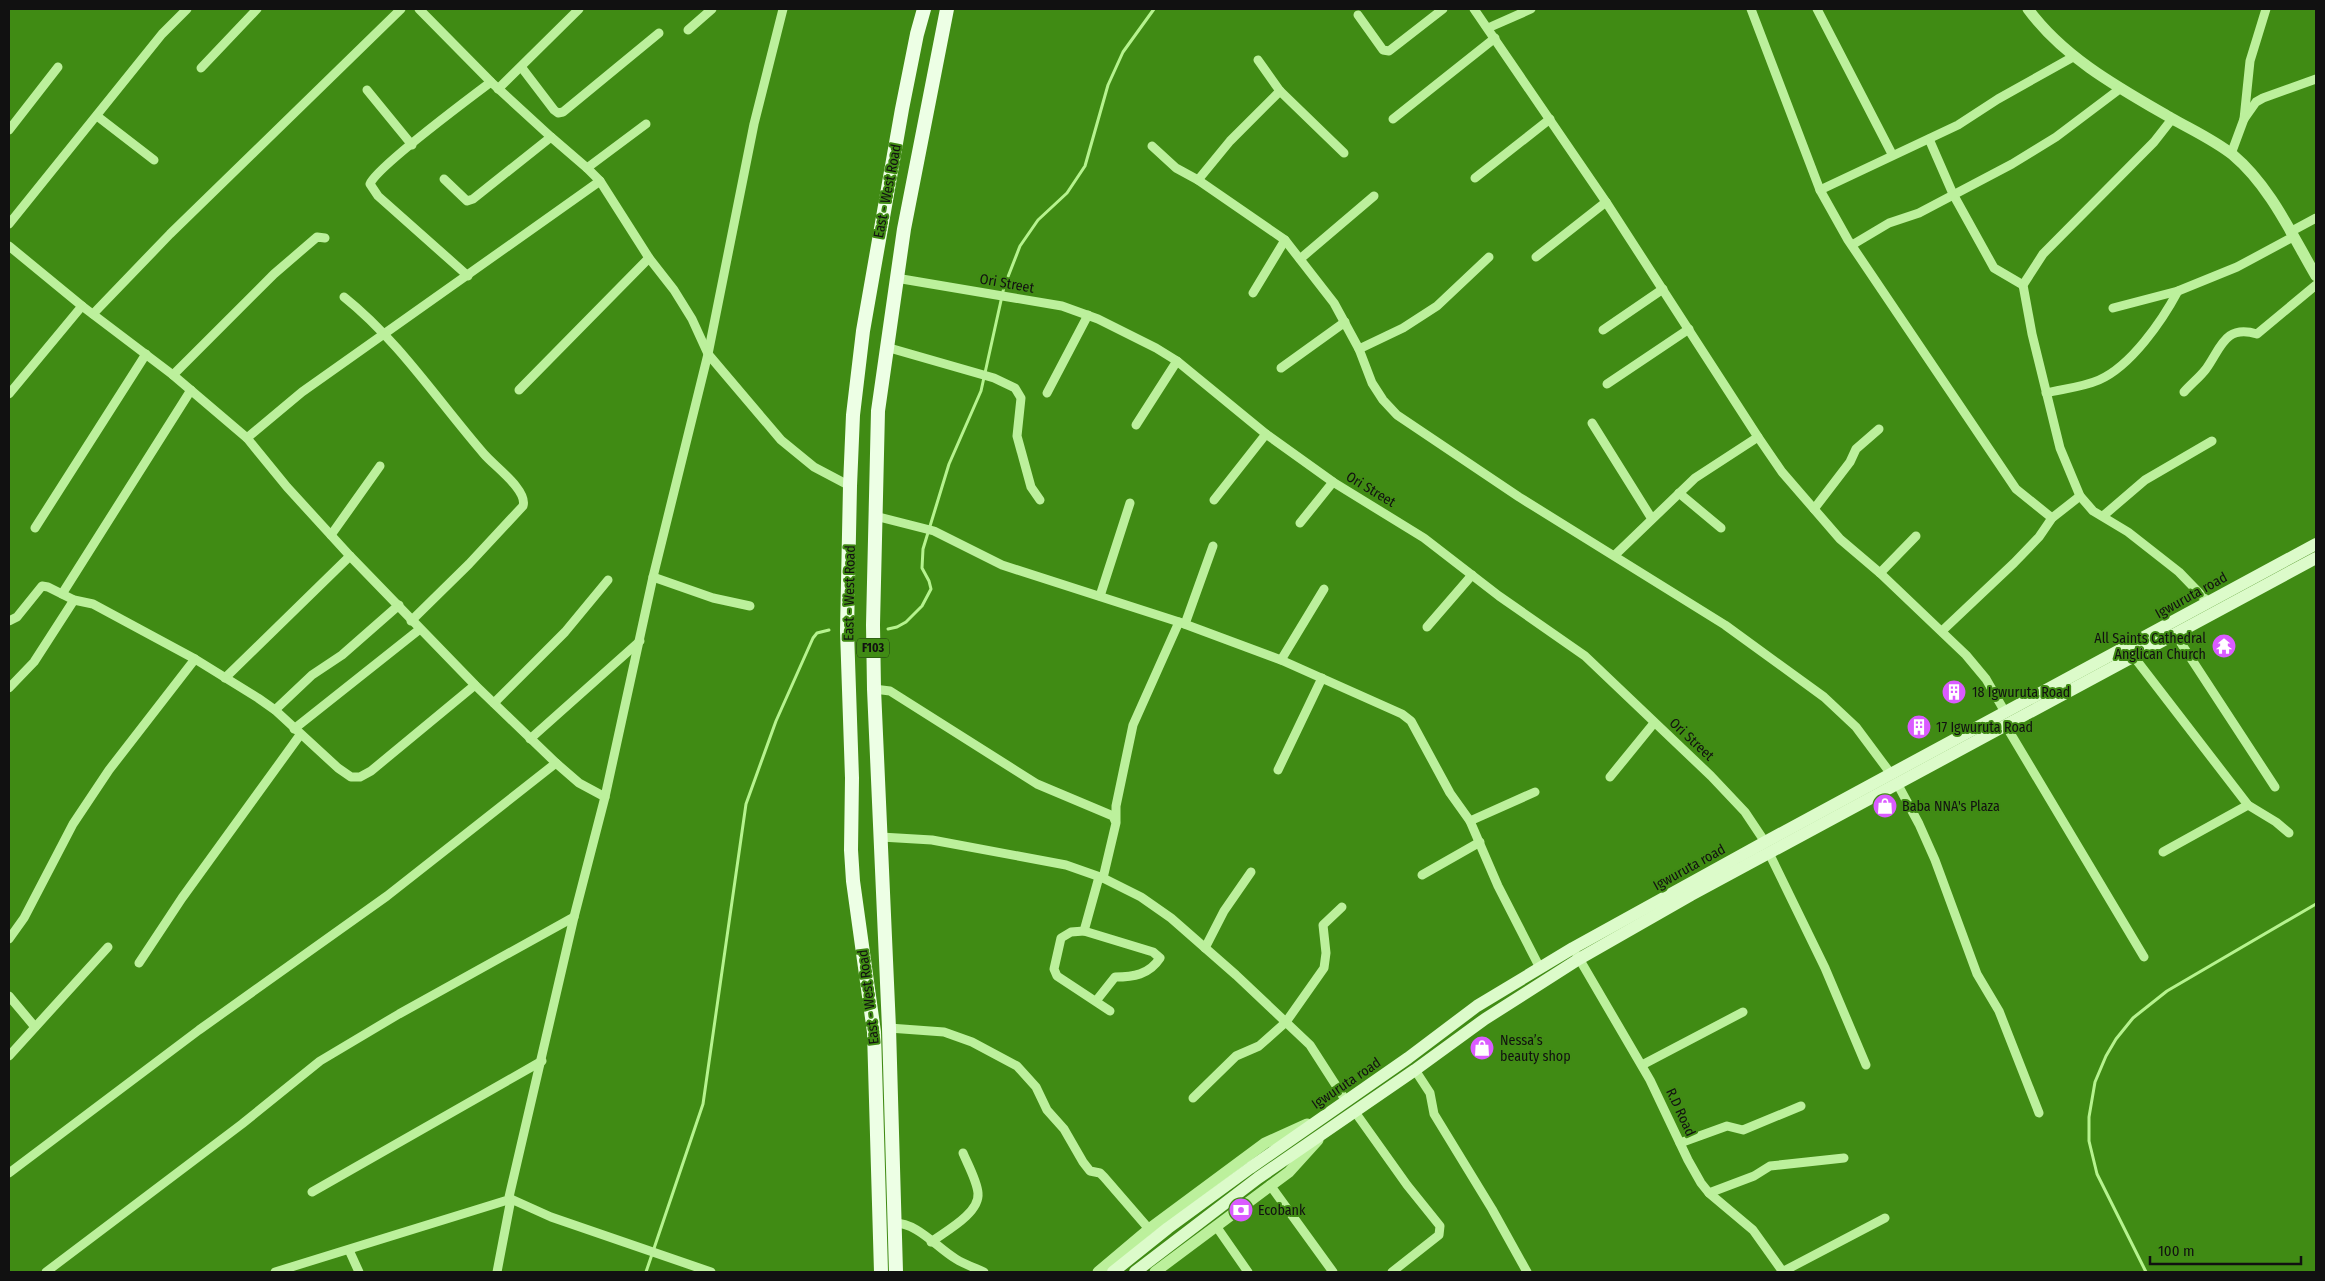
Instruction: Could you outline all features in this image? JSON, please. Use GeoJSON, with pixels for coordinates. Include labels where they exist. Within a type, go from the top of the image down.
{"type":"FeatureCollection","features":[{"type":"Feature","properties":{"kind":"main road","name":"East - West Road"},"geometry":{"type":"LineString","coordinates":[[881,1272],[874,1032],[853,881],[847,631],[850,486],[853,415],[863,331],[902,110],[917,34],[924,9]]}},
{"type":"Feature","properties":{"kind":"main road","name":"East - West Road"},"geometry":{"type":"LineString","coordinates":[[896,1272],[893,1223],[889,1028],[874,688],[873,625],[878,411],[896,278],[947,9]]}},
{"type":"Feature","properties":{"kind":"main road","name":"Igwuruta road"},"geometry":{"type":"LineString","coordinates":[[1894,779],[2004,712],[2316,544]]}},
{"type":"Feature","properties":{"kind":"main road","name":"Igwuruta road"},"geometry":{"type":"LineString","coordinates":[[1135,1272],[1258,1178],[1415,1070],[1576,954],[1767,847],[1894,779],[2006,726],[2316,558]]}},
{"type":"Feature","properties":{"kind":"main road","name":"Igwuruta road"},"geometry":{"type":"LineString","coordinates":[[1113,1272],[1175,1222],[1408,1058],[1477,1006],[1540,968],[1576,954]]}},
{"type":"Feature","properties":{"kind":"main road"},"geometry":{"type":"LineString","coordinates":[[876,1138],[891,1135]]}},
{"type":"Feature","properties":{"kind":"street"},"geometry":{"type":"LineString","coordinates":[[9,224],[156,41],[187,9]]}},
{"type":"Feature","properties":{"kind":"street"},"geometry":{"type":"LineString","coordinates":[[202,68],[257,9]]}},
{"type":"Feature","properties":{"kind":"street"},"geometry":{"type":"LineString","coordinates":[[93,314],[170,234],[401,9]]}},
{"type":"Feature","properties":{"kind":"street"},"geometry":{"type":"LineString","coordinates":[[419,9],[498,89],[588,168],[600,182],[649,258],[674,290],[692,320],[708,354],[781,440],[814,467],[850,486]]}},
{"type":"Feature","properties":{"kind":"street"},"geometry":{"type":"LineString","coordinates":[[498,89],[522,68],[580,9]]}},
{"type":"Feature","properties":{"kind":"street"},"geometry":{"type":"LineString","coordinates":[[688,30],[712,9]]}},
{"type":"Feature","properties":{"kind":"street"},"geometry":{"type":"LineString","coordinates":[[1358,15],[1383,50],[1389,52],[1443,9]]}},
{"type":"Feature","properties":{"kind":"street"},"geometry":{"type":"LineString","coordinates":[[1474,9],[1606,202],[1758,438],[1840,539],[1880,573],[1966,655],[1986,680],[2004,712]]}},
{"type":"Feature","properties":{"kind":"street"},"geometry":{"type":"LineString","coordinates":[[1488,28],[1531,9]]}},
{"type":"Feature","properties":{"kind":"street"},"geometry":{"type":"LineString","coordinates":[[1751,9],[1820,190],[1925,358],[2016,490],[2052,518]]}},
{"type":"Feature","properties":{"kind":"street"},"geometry":{"type":"LineString","coordinates":[[1817,9],[1892,154]]}},
{"type":"Feature","properties":{"kind":"street"},"geometry":{"type":"LineString","coordinates":[[2028,9],[2040,26],[2073,57],[2230,154],[2256,180],[2316,276]]}},
{"type":"Feature","properties":{"kind":"street"},"geometry":{"type":"LineString","coordinates":[[2244,119],[2250,61],[2266,9]]}},
{"type":"Feature","properties":{"kind":"street"},"geometry":{"type":"LineString","coordinates":[[497,1272],[510,1197],[574,917],[605,797],[653,577],[708,354],[754,124],[781,11]]}},
{"type":"Feature","properties":{"kind":"street"},"geometry":{"type":"LineString","coordinates":[[522,68],[558,113],[562,112],[659,34]]}},
{"type":"Feature","properties":{"kind":"street"},"geometry":{"type":"LineString","coordinates":[[1393,119],[1495,38]]}},
{"type":"Feature","properties":{"kind":"street"},"geometry":{"type":"LineString","coordinates":[[1820,190],[1892,154],[1958,125],[1998,99],[2073,57]]}},
{"type":"Feature","properties":{"kind":"street"},"geometry":{"type":"LineString","coordinates":[[1258,60],[1280,91],[1344,153]]}},
{"type":"Feature","properties":{"kind":"street"},"geometry":{"type":"LineString","coordinates":[[9,130],[58,68]]}},
{"type":"Feature","properties":{"kind":"street"},"geometry":{"type":"LineString","coordinates":[[2230,154],[2244,119],[2256,102],[2316,79]]}},
{"type":"Feature","properties":{"kind":"street"},"geometry":{"type":"LineString","coordinates":[[468,276],[378,196],[371,187],[371,181],[412,144],[491,82]]}},
{"type":"Feature","properties":{"kind":"street"},"geometry":{"type":"LineString","coordinates":[[1852,244],[1889,224],[1919,213],[2012,164],[2056,137],[2121,88]]}},
{"type":"Feature","properties":{"kind":"street"},"geometry":{"type":"LineString","coordinates":[[367,90],[412,144]]}},
{"type":"Feature","properties":{"kind":"street"},"geometry":{"type":"LineString","coordinates":[[1198,180],[1230,141],[1280,91]]}},
{"type":"Feature","properties":{"kind":"street"},"geometry":{"type":"LineString","coordinates":[[97,116],[154,160]]}},
{"type":"Feature","properties":{"kind":"street"},"geometry":{"type":"LineString","coordinates":[[1475,178],[1550,119]]}},
{"type":"Feature","properties":{"kind":"street"},"geometry":{"type":"LineString","coordinates":[[2172,119],[2154,142],[2044,254],[2023,285],[2046,393],[2065,465],[2080,496],[2093,510],[2128,532],[2179,572],[2208,602]]}},
{"type":"Feature","properties":{"kind":"street"},"geometry":{"type":"LineString","coordinates":[[588,168],[646,124]]}},
{"type":"Feature","properties":{"kind":"street"},"geometry":{"type":"LineString","coordinates":[[444,179],[467,201],[551,137]]}},
{"type":"Feature","properties":{"kind":"street"},"geometry":{"type":"LineString","coordinates":[[1929,139],[1954,194],[1994,268],[2023,285]]}},
{"type":"Feature","properties":{"kind":"street"},"geometry":{"type":"LineString","coordinates":[[1152,146],[1176,168],[1198,180],[1284,240],[1322,285],[1359,349],[1372,383],[1383,400],[1397,415],[1519,496],[1725,625],[1824,696],[1856,727],[1894,779],[1919,824],[1935,860],[1977,974],[1999,1010],[2039,1113]]}},
{"type":"Feature","properties":{"kind":"street"},"geometry":{"type":"LineString","coordinates":[[247,438],[302,392],[600,182]]}},
{"type":"Feature","properties":{"kind":"street"},"geometry":{"type":"LineString","coordinates":[[1300,259],[1374,196]]}},
{"type":"Feature","properties":{"kind":"street"},"geometry":{"type":"LineString","coordinates":[[1536,257],[1606,202]]}},
{"type":"Feature","properties":{"kind":"street"},"geometry":{"type":"LineString","coordinates":[[2113,308],[2178,291],[2237,267],[2316,218]]}},
{"type":"Feature","properties":{"kind":"street"},"geometry":{"type":"LineString","coordinates":[[173,375],[274,274],[317,236],[325,238]]}},
{"type":"Feature","properties":{"kind":"street"},"geometry":{"type":"LineString","coordinates":[[1253,293],[1284,240]]}},
{"type":"Feature","properties":{"kind":"street"},"geometry":{"type":"LineString","coordinates":[[9,246],[82,306],[173,375],[247,438],[331,535],[399,605],[411,621],[556,763],[579,783],[605,797]]}},
{"type":"Feature","properties":{"kind":"street"},"geometry":{"type":"LineString","coordinates":[[1359,349],[1403,328],[1437,306],[1490,257]]}},
{"type":"Feature","properties":{"kind":"street"},"geometry":{"type":"LineString","coordinates":[[519,390],[649,258]]}},
{"type":"Feature","properties":{"kind":"street","name":"Ori Street"},"geometry":{"type":"LineString","coordinates":[[896,278],[1062,306],[1088,315],[1156,348],[1177,361],[1266,434],[1333,482],[1424,538],[1585,656],[1711,776],[1745,812],[1767,847],[1826,968],[1866,1065]]}},
{"type":"Feature","properties":{"kind":"street"},"geometry":{"type":"LineString","coordinates":[[2184,392],[2206,369],[2224,340],[2232,332],[2247,331],[2257,334],[2316,285]]}},
{"type":"Feature","properties":{"kind":"street"},"geometry":{"type":"LineString","coordinates":[[1603,330],[1663,289]]}},
{"type":"Feature","properties":{"kind":"street"},"geometry":{"type":"LineString","coordinates":[[2046,393],[2098,380],[2108,375],[2148,338],[2164,318],[2178,291]]}},
{"type":"Feature","properties":{"kind":"street"},"geometry":{"type":"LineString","coordinates":[[344,297],[384,333],[484,454],[520,491],[525,500],[523,506],[469,564],[411,621]]}},
{"type":"Feature","properties":{"kind":"street"},"geometry":{"type":"LineString","coordinates":[[9,394],[82,306]]}},
{"type":"Feature","properties":{"kind":"street"},"geometry":{"type":"LineString","coordinates":[[1046,393],[1088,315]]}},
{"type":"Feature","properties":{"kind":"street"},"geometry":{"type":"LineString","coordinates":[[1281,368],[1344,322]]}},
{"type":"Feature","properties":{"kind":"street"},"geometry":{"type":"LineString","coordinates":[[1607,384],[1689,329]]}},
{"type":"Feature","properties":{"kind":"street"},"geometry":{"type":"LineString","coordinates":[[886,347],[994,378],[1015,388],[1021,398],[1017,436],[1031,487],[1040,500]]}},
{"type":"Feature","properties":{"kind":"street"},"geometry":{"type":"LineString","coordinates":[[35,528],[146,354]]}},
{"type":"Feature","properties":{"kind":"street"},"geometry":{"type":"LineString","coordinates":[[1136,424],[1177,361]]}},
{"type":"Feature","properties":{"kind":"street"},"geometry":{"type":"LineString","coordinates":[[62,594],[191,390]]}},
{"type":"Feature","properties":{"kind":"street"},"geometry":{"type":"LineString","coordinates":[[1592,423],[1652,519]]}},
{"type":"Feature","properties":{"kind":"street"},"geometry":{"type":"LineString","coordinates":[[1814,509],[1850,462],[1856,449],[1879,429]]}},
{"type":"Feature","properties":{"kind":"street"},"geometry":{"type":"LineString","coordinates":[[1214,500],[1266,434]]}},
{"type":"Feature","properties":{"kind":"street"},"geometry":{"type":"LineString","coordinates":[[1615,555],[1706,469],[1758,438]]}},
{"type":"Feature","properties":{"kind":"street"},"geometry":{"type":"LineString","coordinates":[[2103,516],[2145,480],[2212,441]]}},
{"type":"Feature","properties":{"kind":"street"},"geometry":{"type":"LineString","coordinates":[[331,535],[380,466]]}},
{"type":"Feature","properties":{"kind":"street"},"geometry":{"type":"LineString","coordinates":[[1300,523],[1333,482]]}},
{"type":"Feature","properties":{"kind":"street"},"geometry":{"type":"LineString","coordinates":[[1679,493],[1721,528]]}},
{"type":"Feature","properties":{"kind":"street"},"geometry":{"type":"LineString","coordinates":[[1942,631],[2014,563],[2039,537],[2052,518],[2080,496]]}},
{"type":"Feature","properties":{"kind":"street"},"geometry":{"type":"LineString","coordinates":[[1100,596],[1130,503]]}},
{"type":"Feature","properties":{"kind":"street"},"geometry":{"type":"LineString","coordinates":[[875,516],[934,531],[993,562],[1182,623],[1281,660],[1402,714],[1411,721],[1450,793],[1470,820],[1498,886],[1540,968]]}},
{"type":"Feature","properties":{"kind":"street"},"geometry":{"type":"LineString","coordinates":[[1880,573],[1916,536]]}},
{"type":"Feature","properties":{"kind":"street"},"geometry":{"type":"LineString","coordinates":[[1084,931],[1116,821],[1116,806],[1133,725],[1182,623],[1213,546]]}},
{"type":"Feature","properties":{"kind":"street"},"geometry":{"type":"LineString","coordinates":[[225,678],[350,556]]}},
{"type":"Feature","properties":{"kind":"street"},"geometry":{"type":"LineString","coordinates":[[1426,627],[1472,575]]}},
{"type":"Feature","properties":{"kind":"street"},"geometry":{"type":"LineString","coordinates":[[653,577],[713,598],[750,606]]}},
{"type":"Feature","properties":{"kind":"street"},"geometry":{"type":"LineString","coordinates":[[494,703],[565,632],[608,580]]}},
{"type":"Feature","properties":{"kind":"street"},"geometry":{"type":"LineString","coordinates":[[9,621],[16,617],[39,587],[48,587],[74,600],[93,604],[195,659],[275,710],[297,732],[351,777],[360,777],[371,771],[475,684]]}},
{"type":"Feature","properties":{"kind":"street"},"geometry":{"type":"LineString","coordinates":[[1281,660],[1324,589]]}},
{"type":"Feature","properties":{"kind":"street"},"geometry":{"type":"LineString","coordinates":[[9,688],[34,662],[74,600]]}},
{"type":"Feature","properties":{"kind":"street"},"geometry":{"type":"LineString","coordinates":[[275,710],[312,675],[342,655],[399,605]]}},
{"type":"Feature","properties":{"kind":"street"},"geometry":{"type":"LineString","coordinates":[[139,963],[297,732],[420,629]]}},
{"type":"Feature","properties":{"kind":"street"},"geometry":{"type":"LineString","coordinates":[[2175,634],[2275,786]]}},
{"type":"Feature","properties":{"kind":"street"},"geometry":{"type":"LineString","coordinates":[[530,739],[640,641]]}},
{"type":"Feature","properties":{"kind":"street"},"geometry":{"type":"LineString","coordinates":[[2134,657],[2248,805],[2276,822],[2289,833]]}},
{"type":"Feature","properties":{"kind":"street"},"geometry":{"type":"LineString","coordinates":[[9,939],[24,918],[73,824],[108,770],[195,659]]}},
{"type":"Feature","properties":{"kind":"street"},"geometry":{"type":"LineString","coordinates":[[1278,770],[1322,678]]}},
{"type":"Feature","properties":{"kind":"street"},"geometry":{"type":"LineString","coordinates":[[874,688],[890,691],[1037,784],[1109,814],[1116,821]]}},
{"type":"Feature","properties":{"kind":"street"},"geometry":{"type":"LineString","coordinates":[[1610,777],[1654,722]]}},
{"type":"Feature","properties":{"kind":"street"},"geometry":{"type":"LineString","coordinates":[[2006,726],[2144,957]]}},
{"type":"Feature","properties":{"kind":"street"},"geometry":{"type":"LineString","coordinates":[[9,1173],[199,1030],[387,896],[556,763]]}},
{"type":"Feature","properties":{"kind":"street"},"geometry":{"type":"LineString","coordinates":[[1470,820],[1535,792]]}},
{"type":"Feature","properties":{"kind":"street"},"geometry":{"type":"LineString","coordinates":[[2163,852],[2248,805]]}},
{"type":"Feature","properties":{"kind":"street"},"geometry":{"type":"LineString","coordinates":[[881,838],[932,840],[1066,865],[1101,877],[1141,897],[1171,918],[1310,1045],[1346,1101]]}},
{"type":"Feature","properties":{"kind":"street"},"geometry":{"type":"LineString","coordinates":[[1422,875],[1480,842]]}},
{"type":"Feature","properties":{"kind":"street"},"geometry":{"type":"LineString","coordinates":[[1205,948],[1224,910],[1251,872]]}},
{"type":"Feature","properties":{"kind":"street"},"geometry":{"type":"LineString","coordinates":[[1193,1098],[1236,1056],[1259,1046],[1286,1022],[1324,968],[1326,953],[1323,925],[1342,906]]}},
{"type":"Feature","properties":{"kind":"street"},"geometry":{"type":"LineString","coordinates":[[46,1272],[242,1124],[320,1061],[399,1014],[574,917]]}},
{"type":"Feature","properties":{"kind":"street"},"geometry":{"type":"LineString","coordinates":[[1096,1001],[1115,976],[1135,977],[1144,972],[1160,958],[1154,952],[1084,931],[1071,932],[1061,938],[1054,969],[1057,976],[1110,1011]]}},
{"type":"Feature","properties":{"kind":"street"},"geometry":{"type":"LineString","coordinates":[[9,1056],[108,947]]}},
{"type":"Feature","properties":{"kind":"street","name":"R.D Road"},"geometry":{"type":"LineString","coordinates":[[1576,954],[1642,1065],[1688,1160],[1709,1193],[1753,1230],[1782,1272]]}},
{"type":"Feature","properties":{"kind":"street"},"geometry":{"type":"LineString","coordinates":[[9,996],[34,1027]]}},
{"type":"Feature","properties":{"kind":"street"},"geometry":{"type":"LineString","coordinates":[[1642,1065],[1743,1012]]}},
{"type":"Feature","properties":{"kind":"street"},"geometry":{"type":"LineString","coordinates":[[889,1028],[944,1032],[972,1042],[1017,1066],[1036,1087],[1047,1110],[1064,1129],[1090,1171],[1100,1173],[1149,1229]]}},
{"type":"Feature","properties":{"kind":"street"},"geometry":{"type":"LineString","coordinates":[[312,1192],[542,1061]]}},
{"type":"Feature","properties":{"kind":"street"},"geometry":{"type":"LineString","coordinates":[[1415,1070],[1430,1093],[1434,1114],[1492,1208],[1527,1272]]}},
{"type":"Feature","properties":{"kind":"street"},"geometry":{"type":"LineString","coordinates":[[1680,1143],[1727,1126],[1743,1130],[1801,1106]]}},
{"type":"Feature","properties":{"kind":"street"},"geometry":{"type":"LineString","coordinates":[[1354,1112],[1407,1185],[1440,1226],[1439,1235],[1392,1272]]}},
{"type":"Feature","properties":{"kind":"street"},"geometry":{"type":"LineString","coordinates":[[1098,1272],[1149,1229],[1265,1142],[1316,1121]]}},
{"type":"Feature","properties":{"kind":"street"},"geometry":{"type":"LineString","coordinates":[[1155,1272],[1289,1172],[1326,1132]]}},
{"type":"Feature","properties":{"kind":"street"},"geometry":{"type":"LineString","coordinates":[[932,1242],[971,1212],[976,1205],[978,1191],[963,1153]]}},
{"type":"Feature","properties":{"kind":"street"},"geometry":{"type":"LineString","coordinates":[[1709,1193],[1754,1176],[1770,1166],[1844,1158]]}},
{"type":"Feature","properties":{"kind":"street"},"geometry":{"type":"LineString","coordinates":[[1270,1185],[1333,1272]]}},
{"type":"Feature","properties":{"kind":"street"},"geometry":{"type":"LineString","coordinates":[[275,1272],[511,1199],[551,1217],[711,1272]]}},
{"type":"Feature","properties":{"kind":"street"},"geometry":{"type":"LineString","coordinates":[[1782,1272],[1885,1218]]}},
{"type":"Feature","properties":{"kind":"street"},"geometry":{"type":"LineString","coordinates":[[893,1223],[903,1222],[956,1260],[984,1272]]}},
{"type":"Feature","properties":{"kind":"street"},"geometry":{"type":"LineString","coordinates":[[1216,1226],[1248,1272]]}},
{"type":"Feature","properties":{"kind":"street"},"geometry":{"type":"LineString","coordinates":[[349,1250],[359,1272]]}},
{"type":"Feature","properties":{"kind":"waterway"},"geometry":{"type":"LineString","coordinates":[[888,629],[906,622],[922,606],[931,589],[922,568],[923,549],[949,464],[981,391],[1004,287],[1020,246],[1038,220],[1067,193],[1085,166],[1108,85],[1123,52],[1154,9]]}},
{"type":"Feature","properties":{"kind":"waterway"},"geometry":{"type":"LineString","coordinates":[[646,1272],[703,1104],[746,804],[776,721],[813,638],[817,633],[829,630]]}},
{"type":"Feature","properties":{"kind":"waterway"},"geometry":{"type":"LineString","coordinates":[[2146,1272],[2097,1174],[2089,1141],[2089,1117],[2095,1082],[2106,1056],[2116,1039],[2133,1018],[2167,991],[2316,904]]}},
{"type":"Feature","properties":{"kind":"place","name":"All Saints Cathedral Anglican Church"},"geometry":{"type":"Point","coordinates":[2224,646]}},
{"type":"Feature","properties":{"kind":"place","name":"18 Igwuruta Road"},"geometry":{"type":"Point","coordinates":[1954,692]}},
{"type":"Feature","properties":{"kind":"place","name":"17 Igwuruta Road"},"geometry":{"type":"Point","coordinates":[1919,727]}},
{"type":"Feature","properties":{"kind":"place","name":"Baba NNA's Plaza"},"geometry":{"type":"Point","coordinates":[1885,806]}},
{"type":"Feature","properties":{"kind":"place","name":"Nessa’s beauty shop"},"geometry":{"type":"Point","coordinates":[1482,1048]}},
{"type":"Feature","properties":{"kind":"place","name":"Ecobank"},"geometry":{"type":"Point","coordinates":[1241,1210]}}]}
